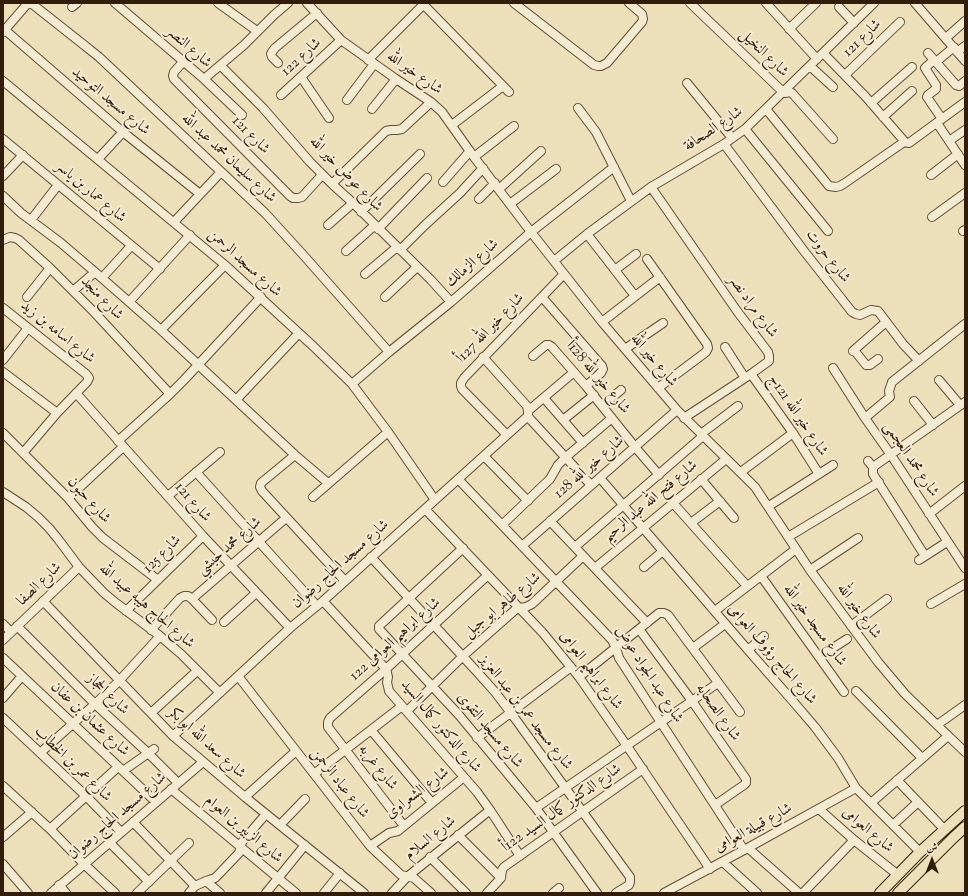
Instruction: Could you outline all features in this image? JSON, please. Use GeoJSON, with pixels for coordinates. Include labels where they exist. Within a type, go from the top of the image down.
{"type":"FeatureCollection","features":[{"type":"Feature","properties":{"kind":"main road"},"geometry":{"type":"LineString","coordinates":[[880,893],[920,852],[965,811]]}},
{"type":"Feature","properties":{"kind":"main road"},"geometry":{"type":"LineString","coordinates":[[898,893],[965,827]]}},
{"type":"Feature","properties":{"kind":"street"},"geometry":{"type":"LineString","coordinates":[[4,31],[30,3]]}},
{"type":"Feature","properties":{"kind":"street","name":"شارع سليمان محمد عبد الله"},"geometry":{"type":"LineString","coordinates":[[30,3],[99,57],[265,213],[389,352]]}},
{"type":"Feature","properties":{"kind":"street","name":"شارع النصر"},"geometry":{"type":"LineString","coordinates":[[115,3],[204,79],[242,115]]}},
{"type":"Feature","properties":{"kind":"street"},"geometry":{"type":"LineString","coordinates":[[218,3],[257,31]]}},
{"type":"Feature","properties":{"kind":"street"},"geometry":{"type":"LineString","coordinates":[[204,79],[221,66],[288,3]]}},
{"type":"Feature","properties":{"kind":"street","name":"شارع خير الله"},"geometry":{"type":"LineString","coordinates":[[307,3],[341,40],[431,102],[442,112],[531,232],[602,322],[684,418],[755,487],[810,570],[878,662],[905,694],[965,752]]}},
{"type":"Feature","properties":{"kind":"street"},"geometry":{"type":"LineString","coordinates":[[347,100],[371,62],[423,3],[509,92]]}},
{"type":"Feature","properties":{"kind":"street"},"geometry":{"type":"LineString","coordinates":[[514,3],[594,65],[598,66],[607,63],[642,22],[642,14],[629,3]]}},
{"type":"Feature","properties":{"kind":"street","name":"شارع النخيل"},"geometry":{"type":"LineString","coordinates":[[690,3],[783,92],[790,92],[833,139]]}},
{"type":"Feature","properties":{"kind":"street"},"geometry":{"type":"LineString","coordinates":[[766,3],[817,59]]}},
{"type":"Feature","properties":{"kind":"street"},"geometry":{"type":"LineString","coordinates":[[789,28],[816,3]]}},
{"type":"Feature","properties":{"kind":"street","name":"شارع الصحافة"},"geometry":{"type":"LineString","coordinates":[[554,261],[587,234],[651,187],[724,144],[745,129],[874,3]]}},
{"type":"Feature","properties":{"kind":"street"},"geometry":{"type":"LineString","coordinates":[[915,3],[965,61]]}},
{"type":"Feature","properties":{"kind":"street"},"geometry":{"type":"LineString","coordinates":[[839,7],[854,23]]}},
{"type":"Feature","properties":{"kind":"street"},"geometry":{"type":"LineString","coordinates":[[278,63],[271,54],[275,48],[317,13]]}},
{"type":"Feature","properties":{"kind":"street"},"geometry":{"type":"LineString","coordinates":[[946,38],[965,21]]}},
{"type":"Feature","properties":{"kind":"street","name":"شارع 121"},"geometry":{"type":"LineString","coordinates":[[845,75],[900,22]]}},
{"type":"Feature","properties":{"kind":"street","name":"شارع مسجد التوحيد"},"geometry":{"type":"LineString","coordinates":[[4,31],[123,132],[200,194]]}},
{"type":"Feature","properties":{"kind":"street","name":"شارع 122"},"geometry":{"type":"LineString","coordinates":[[281,96],[341,40]]}},
{"type":"Feature","properties":{"kind":"street"},"geometry":{"type":"LineString","coordinates":[[965,46],[935,61],[925,68],[936,86],[927,97],[949,141],[965,164]]}},
{"type":"Feature","properties":{"kind":"street"},"geometry":{"type":"LineString","coordinates":[[823,53],[871,103],[905,142]]}},
{"type":"Feature","properties":{"kind":"street"},"geometry":{"type":"LineString","coordinates":[[928,53],[956,85],[959,86],[965,81]]}},
{"type":"Feature","properties":{"kind":"street","name":"شارع 121"},"geometry":{"type":"LineString","coordinates":[[183,62],[174,72],[174,79],[290,196],[293,198],[298,198],[302,196],[322,175]]}},
{"type":"Feature","properties":{"kind":"street","name":"شارع عوض خير الله"},"geometry":{"type":"LineString","coordinates":[[221,66],[263,108],[322,175],[353,203],[431,280],[451,302]]}},
{"type":"Feature","properties":{"kind":"street"},"geometry":{"type":"LineString","coordinates":[[810,66],[833,87]]}},
{"type":"Feature","properties":{"kind":"street"},"geometry":{"type":"LineString","coordinates":[[871,103],[912,67]]}},
{"type":"Feature","properties":{"kind":"street"},"geometry":{"type":"LineString","coordinates":[[301,77],[329,118]]}},
{"type":"Feature","properties":{"kind":"street"},"geometry":{"type":"LineString","coordinates":[[372,109],[396,79]]}},
{"type":"Feature","properties":{"kind":"street","name":"شارع مسجد الرحمن"},"geometry":{"type":"LineString","coordinates":[[3,81],[225,265],[261,297],[352,384],[388,432],[434,500]]}},
{"type":"Feature","properties":{"kind":"street"},"geometry":{"type":"LineString","coordinates":[[687,83],[732,138]]}},
{"type":"Feature","properties":{"kind":"street"},"geometry":{"type":"LineString","coordinates":[[452,125],[503,86]]}},
{"type":"Feature","properties":{"kind":"street"},"geometry":{"type":"LineString","coordinates":[[883,117],[912,91]]}},
{"type":"Feature","properties":{"kind":"street"},"geometry":{"type":"LineString","coordinates":[[332,184],[386,132],[402,129],[431,102]]}},
{"type":"Feature","properties":{"kind":"street"},"geometry":{"type":"LineString","coordinates":[[766,108],[830,186],[836,187],[844,184],[905,142],[909,143],[965,102]]}},
{"type":"Feature","properties":{"kind":"street"},"geometry":{"type":"LineString","coordinates":[[578,108],[596,132],[632,201]]}},
{"type":"Feature","properties":{"kind":"street"},"geometry":{"type":"LineString","coordinates":[[443,182],[472,154],[514,126]]}},
{"type":"Feature","properties":{"kind":"street"},"geometry":{"type":"LineString","coordinates":[[745,129],[828,231]]}},
{"type":"Feature","properties":{"kind":"street"},"geometry":{"type":"LineString","coordinates":[[949,141],[965,130]]}},
{"type":"Feature","properties":{"kind":"street"},"geometry":{"type":"LineString","coordinates":[[98,159],[123,132]]}},
{"type":"Feature","properties":{"kind":"street","name":"شارع عمار بن ياسر"},"geometry":{"type":"LineString","coordinates":[[3,139],[160,269]]}},
{"type":"Feature","properties":{"kind":"street","name":"شارع حروت"},"geometry":{"type":"LineString","coordinates":[[724,144],[804,251],[852,312],[860,315],[871,310],[876,310],[918,361]]}},
{"type":"Feature","properties":{"kind":"street"},"geometry":{"type":"LineString","coordinates":[[479,199],[541,151]]}},
{"type":"Feature","properties":{"kind":"street"},"geometry":{"type":"LineString","coordinates":[[361,212],[420,154]]}},
{"type":"Feature","properties":{"kind":"street"},"geometry":{"type":"LineString","coordinates":[[931,175],[958,154]]}},
{"type":"Feature","properties":{"kind":"street"},"geometry":{"type":"LineString","coordinates":[[3,176],[23,155]]}},
{"type":"Feature","properties":{"kind":"street","name":"شارع الزمالك"},"geometry":{"type":"LineString","coordinates":[[352,384],[451,302],[531,232],[614,167]]}},
{"type":"Feature","properties":{"kind":"street"},"geometry":{"type":"LineString","coordinates":[[365,274],[425,225],[460,193],[483,168]]}},
{"type":"Feature","properties":{"kind":"street"},"geometry":{"type":"LineString","coordinates":[[510,204],[556,169]]}},
{"type":"Feature","properties":{"kind":"street"},"geometry":{"type":"LineString","coordinates":[[174,222],[222,172]]}},
{"type":"Feature","properties":{"kind":"street"},"geometry":{"type":"LineString","coordinates":[[346,251],[377,227],[427,178]]}},
{"type":"Feature","properties":{"kind":"street"},"geometry":{"type":"LineString","coordinates":[[31,220],[58,185]]}},
{"type":"Feature","properties":{"kind":"street","name":"شارع مراد نصر"},"geometry":{"type":"LineString","coordinates":[[651,187],[737,311],[768,352],[769,356],[769,361],[684,418]]}},
{"type":"Feature","properties":{"kind":"street"},"geometry":{"type":"LineString","coordinates":[[932,217],[965,194]]}},
{"type":"Feature","properties":{"kind":"street"},"geometry":{"type":"LineString","coordinates":[[3,196],[61,243],[162,330],[295,455],[328,483]]}},
{"type":"Feature","properties":{"kind":"street"},"geometry":{"type":"LineString","coordinates":[[328,225],[353,203]]}},
{"type":"Feature","properties":{"kind":"street"},"geometry":{"type":"LineString","coordinates":[[587,234],[635,296]]}},
{"type":"Feature","properties":{"kind":"street"},"geometry":{"type":"LineString","coordinates":[[129,302],[190,235]]}},
{"type":"Feature","properties":{"kind":"street","name":"شارع منجد"},"geometry":{"type":"LineString","coordinates":[[3,240],[15,238],[50,268],[170,394]]}},
{"type":"Feature","properties":{"kind":"street"},"geometry":{"type":"LineString","coordinates":[[102,278],[131,246]]}},
{"type":"Feature","properties":{"kind":"street"},"geometry":{"type":"LineString","coordinates":[[615,270],[636,254]]}},
{"type":"Feature","properties":{"kind":"street"},"geometry":{"type":"LineString","coordinates":[[647,259],[707,344],[708,348],[706,352],[658,388]]}},
{"type":"Feature","properties":{"kind":"street"},"geometry":{"type":"LineString","coordinates":[[162,330],[225,265]]}},
{"type":"Feature","properties":{"kind":"street"},"geometry":{"type":"LineString","coordinates":[[385,297],[417,267]]}},
{"type":"Feature","properties":{"kind":"street"},"geometry":{"type":"LineString","coordinates":[[27,297],[50,268]]}},
{"type":"Feature","properties":{"kind":"street"},"geometry":{"type":"LineString","coordinates":[[73,291],[95,272]]}},
{"type":"Feature","properties":{"kind":"street","name":"شارع خير الله 127أ"},"geometry":{"type":"LineString","coordinates":[[507,434],[462,389],[461,383],[483,357],[564,274]]}},
{"type":"Feature","properties":{"kind":"street"},"geometry":{"type":"LineString","coordinates":[[602,322],[660,277]]}},
{"type":"Feature","properties":{"kind":"street"},"geometry":{"type":"LineString","coordinates":[[68,498],[198,365],[261,297]]}},
{"type":"Feature","properties":{"kind":"street","name":"شارع خير الله 127أ"},"geometry":{"type":"LineString","coordinates":[[542,297],[602,366],[601,372],[586,386]]}},
{"type":"Feature","properties":{"kind":"street","name":"شارع اسامه بن زيد"},"geometry":{"type":"LineString","coordinates":[[3,308],[88,375],[89,378],[23,453]]}},
{"type":"Feature","properties":{"kind":"street"},"geometry":{"type":"LineString","coordinates":[[878,359],[870,365],[866,365],[854,351],[886,322]]}},
{"type":"Feature","properties":{"kind":"street"},"geometry":{"type":"LineString","coordinates":[[625,349],[664,323]]}},
{"type":"Feature","properties":{"kind":"street"},"geometry":{"type":"LineString","coordinates":[[865,418],[890,397],[888,391],[892,382],[965,324]]}},
{"type":"Feature","properties":{"kind":"street"},"geometry":{"type":"LineString","coordinates":[[3,360],[28,328]]}},
{"type":"Feature","properties":{"kind":"street"},"geometry":{"type":"LineString","coordinates":[[236,400],[299,333]]}},
{"type":"Feature","properties":{"kind":"street","name":"شارع خير الله 128أ"},"geometry":{"type":"LineString","coordinates":[[532,356],[544,346],[549,345],[552,347],[594,395],[658,475]]}},
{"type":"Feature","properties":{"kind":"street","name":"شارع خير الله 121ج"},"geometry":{"type":"LineString","coordinates":[[725,347],[793,433],[819,474]]}},
{"type":"Feature","properties":{"kind":"street"},"geometry":{"type":"LineString","coordinates":[[483,357],[527,406],[530,420],[592,485]]}},
{"type":"Feature","properties":{"kind":"street","name":"شارع محمد العجمى"},"geometry":{"type":"LineString","coordinates":[[833,368],[965,568]]}},
{"type":"Feature","properties":{"kind":"street"},"geometry":{"type":"LineString","coordinates":[[3,372],[57,413]]}},
{"type":"Feature","properties":{"kind":"street","name":"شارع مسجد الحاج رضوان"},"geometry":{"type":"LineString","coordinates":[[173,736],[290,628],[320,604],[484,456],[544,398],[574,372]]}},
{"type":"Feature","properties":{"kind":"street"},"geometry":{"type":"LineString","coordinates":[[939,380],[963,404],[891,456],[871,464],[873,474],[922,558],[947,542]]}},
{"type":"Feature","properties":{"kind":"street"},"geometry":{"type":"LineString","coordinates":[[602,406],[621,390]]}},
{"type":"Feature","properties":{"kind":"street","name":"شارع 121"},"geometry":{"type":"LineString","coordinates":[[76,393],[203,536],[290,628]]}},
{"type":"Feature","properties":{"kind":"street"},"geometry":{"type":"LineString","coordinates":[[564,420],[594,395]]}},
{"type":"Feature","properties":{"kind":"street"},"geometry":{"type":"LineString","coordinates":[[544,398],[583,443]]}},
{"type":"Feature","properties":{"kind":"street"},"geometry":{"type":"LineString","coordinates":[[914,401],[933,425]]}},
{"type":"Feature","properties":{"kind":"street"},"geometry":{"type":"LineString","coordinates":[[575,547],[702,435],[738,406]]}},
{"type":"Feature","properties":{"kind":"street","name":"شارع خير الله 128"},"geometry":{"type":"LineString","coordinates":[[522,546],[677,410]]}},
{"type":"Feature","properties":{"kind":"street"},"geometry":{"type":"LineString","coordinates":[[502,525],[550,479],[558,465],[612,418]]}},
{"type":"Feature","properties":{"kind":"street"},"geometry":{"type":"LineString","coordinates":[[313,497],[388,432]]}},
{"type":"Feature","properties":{"kind":"street","name":"شارع حبون"},"geometry":{"type":"LineString","coordinates":[[3,433],[68,498],[103,538],[158,580]]}},
{"type":"Feature","properties":{"kind":"street"},"geometry":{"type":"LineString","coordinates":[[741,472],[793,433]]}},
{"type":"Feature","properties":{"kind":"street"},"geometry":{"type":"LineString","coordinates":[[168,496],[220,452]]}},
{"type":"Feature","properties":{"kind":"street"},"geometry":{"type":"LineString","coordinates":[[295,455],[265,480],[260,487],[264,494],[345,581]]}},
{"type":"Feature","properties":{"kind":"street"},"geometry":{"type":"LineString","coordinates":[[484,456],[528,501]]}},
{"type":"Feature","properties":{"kind":"street","name":"شارع فتح الله عبد الرحيم"},"geometry":{"type":"LineString","coordinates":[[595,568],[726,459]]}},
{"type":"Feature","properties":{"kind":"street"},"geometry":{"type":"LineString","coordinates":[[769,506],[833,466]]}},
{"type":"Feature","properties":{"kind":"street","name":"شارع الدكتور كمال السيد"},"geometry":{"type":"LineString","coordinates":[[196,472],[258,541],[386,669],[388,688],[464,777],[490,810],[520,856]]}},
{"type":"Feature","properties":{"kind":"street","name":"شارع الحاج رؤوف العوامى"},"geometry":{"type":"LineString","coordinates":[[600,478],[815,727],[838,758],[856,788],[920,852]]}},
{"type":"Feature","properties":{"kind":"street","name":"شارع عبد الجواد عوض"},"geometry":{"type":"LineString","coordinates":[[458,479],[612,640],[619,658],[715,805],[746,849],[799,893]]}},
{"type":"Feature","properties":{"kind":"street"},"geometry":{"type":"LineString","coordinates":[[701,479],[734,518]]}},
{"type":"Feature","properties":{"kind":"street"},"geometry":{"type":"LineString","coordinates":[[788,537],[879,482]]}},
{"type":"Feature","properties":{"kind":"street"},"geometry":{"type":"LineString","coordinates":[[929,514],[965,486]]}},
{"type":"Feature","properties":{"kind":"street","name":"شارع الحاج هيبه عبيد الله"},"geometry":{"type":"LineString","coordinates":[[3,492],[26,507],[43,522],[79,567],[104,592],[181,654],[220,694]]}},
{"type":"Feature","properties":{"kind":"street"},"geometry":{"type":"LineString","coordinates":[[691,523],[720,501]]}},
{"type":"Feature","properties":{"kind":"street"},"geometry":{"type":"LineString","coordinates":[[674,503],[747,586]]}},
{"type":"Feature","properties":{"kind":"street","name":"شارع ابراهيم العوامى"},"geometry":{"type":"LineString","coordinates":[[425,509],[543,633],[579,677],[710,869]]}},
{"type":"Feature","properties":{"kind":"street","name":"شارع محمد حبشي"},"geometry":{"type":"LineString","coordinates":[[192,599],[286,518]]}},
{"type":"Feature","properties":{"kind":"street"},"geometry":{"type":"LineString","coordinates":[[550,521],[647,623]]}},
{"type":"Feature","properties":{"kind":"street","name":"شارع 125"},"geometry":{"type":"LineString","coordinates":[[126,611],[203,536]]}},
{"type":"Feature","properties":{"kind":"street"},"geometry":{"type":"LineString","coordinates":[[810,570],[858,538]]}},
{"type":"Feature","properties":{"kind":"street"},"geometry":{"type":"LineString","coordinates":[[409,598],[462,548]]}},
{"type":"Feature","properties":{"kind":"street"},"geometry":{"type":"LineString","coordinates":[[714,611],[796,548]]}},
{"type":"Feature","properties":{"kind":"street"},"geometry":{"type":"LineString","coordinates":[[644,566],[663,551]]}},
{"type":"Feature","properties":{"kind":"street","name":"شارع طاهر ابو جبل"},"geometry":{"type":"LineString","coordinates":[[314,774],[371,730],[432,687],[463,656],[515,610],[532,604],[583,556]]}},
{"type":"Feature","properties":{"kind":"street","name":"شارع مسجد عمر بن عبد العزيز"},"geometry":{"type":"LineString","coordinates":[[371,557],[463,656],[495,692],[511,713],[630,877],[630,883],[616,893]]}},
{"type":"Feature","properties":{"kind":"street","name":"شارع الصفا"},"geometry":{"type":"LineString","coordinates":[[3,640],[79,567]]}},
{"type":"Feature","properties":{"kind":"street","name":"شارع ابراهيم العوامى 122"},"geometry":{"type":"LineString","coordinates":[[328,728],[330,718],[402,655],[488,575]]}},
{"type":"Feature","properties":{"kind":"street","name":"شارع مسجد خير الله"},"geometry":{"type":"LineString","coordinates":[[761,576],[844,692]]}},
{"type":"Feature","properties":{"kind":"street"},"geometry":{"type":"LineString","coordinates":[[932,604],[965,584]]}},
{"type":"Feature","properties":{"kind":"street"},"geometry":{"type":"LineString","coordinates":[[224,622],[256,593]]}},
{"type":"Feature","properties":{"kind":"street"},"geometry":{"type":"LineString","coordinates":[[151,630],[180,598],[184,596],[188,596],[192,599],[212,620]]}},
{"type":"Feature","properties":{"kind":"street","name":"شارع مسجد التقوى"},"geometry":{"type":"LineString","coordinates":[[409,598],[378,627],[379,629],[459,715],[536,808],[597,893]]}},
{"type":"Feature","properties":{"kind":"street"},"geometry":{"type":"LineString","coordinates":[[851,626],[887,599]]}},
{"type":"Feature","properties":{"kind":"street","name":"شارع سعد الله ابو بكر"},"geometry":{"type":"LineString","coordinates":[[43,601],[173,736],[244,797],[364,893]]}},
{"type":"Feature","properties":{"kind":"street"},"geometry":{"type":"LineString","coordinates":[[579,677],[660,613],[664,613],[668,615],[740,712]]}},
{"type":"Feature","properties":{"kind":"street"},"geometry":{"type":"LineString","coordinates":[[3,624],[11,632]]}},
{"type":"Feature","properties":{"kind":"street"},"geometry":{"type":"LineString","coordinates":[[693,648],[725,624]]}},
{"type":"Feature","properties":{"kind":"street","name":"شارع الحجاز"},"geometry":{"type":"LineString","coordinates":[[18,626],[95,704],[151,751],[178,783]]}},
{"type":"Feature","properties":{"kind":"street","name":"شارع الصحابه"},"geometry":{"type":"LineString","coordinates":[[639,629],[746,778],[747,781],[744,785],[715,805]]}},
{"type":"Feature","properties":{"kind":"street"},"geometry":{"type":"LineString","coordinates":[[40,753],[119,681],[160,636]]}},
{"type":"Feature","properties":{"kind":"street"},"geometry":{"type":"LineString","coordinates":[[748,650],[764,636]]}},
{"type":"Feature","properties":{"kind":"street"},"geometry":{"type":"LineString","coordinates":[[819,657],[847,639]]}},
{"type":"Feature","properties":{"kind":"street","name":"شارع عثمان بن عفان"},"geometry":{"type":"LineString","coordinates":[[3,658],[156,802]]}},
{"type":"Feature","properties":{"kind":"street"},"geometry":{"type":"LineString","coordinates":[[477,738],[571,667]]}},
{"type":"Feature","properties":{"kind":"street"},"geometry":{"type":"LineString","coordinates":[[151,713],[197,671]]}},
{"type":"Feature","properties":{"kind":"street"},"geometry":{"type":"LineString","coordinates":[[3,698],[22,676]]}},
{"type":"Feature","properties":{"kind":"street","name":"شارع عباد الرحمن"},"geometry":{"type":"LineString","coordinates":[[238,676],[370,846],[401,875],[414,878],[431,893]]}},
{"type":"Feature","properties":{"kind":"street"},"geometry":{"type":"LineString","coordinates":[[536,808],[718,683]]}},
{"type":"Feature","properties":{"kind":"street"},"geometry":{"type":"LineString","coordinates":[[856,691],[922,758]]}},
{"type":"Feature","properties":{"kind":"street"},"geometry":{"type":"LineString","coordinates":[[937,725],[965,705]]}},
{"type":"Feature","properties":{"kind":"street","name":"شارع عمر بن الخطاب"},"geometry":{"type":"LineString","coordinates":[[3,718],[86,796],[121,832]]}},
{"type":"Feature","properties":{"kind":"street","name":"شارع غربه"},"geometry":{"type":"LineString","coordinates":[[328,728],[404,826]]}},
{"type":"Feature","properties":{"kind":"street"},"geometry":{"type":"LineString","coordinates":[[371,730],[432,803]]}},
{"type":"Feature","properties":{"kind":"street"},"geometry":{"type":"LineString","coordinates":[[871,802],[948,736]]}},
{"type":"Feature","properties":{"kind":"street"},"geometry":{"type":"LineString","coordinates":[[50,829],[86,796],[121,769],[151,751]]}},
{"type":"Feature","properties":{"kind":"street"},"geometry":{"type":"LineString","coordinates":[[244,797],[296,751]]}},
{"type":"Feature","properties":{"kind":"street","name":"شارع مسجد الحاج رضوان"},"geometry":{"type":"LineString","coordinates":[[51,893],[203,762]]}},
{"type":"Feature","properties":{"kind":"street","name":"شارع الدكتور كمال السيد 122أ"},"geometry":{"type":"LineString","coordinates":[[487,893],[501,878],[501,872],[503,869],[643,769]]}},
{"type":"Feature","properties":{"kind":"street","name":"شارع الشعراوى"},"geometry":{"type":"LineString","coordinates":[[370,846],[389,833],[397,832],[464,777]]}},
{"type":"Feature","properties":{"kind":"street"},"geometry":{"type":"LineString","coordinates":[[897,780],[944,829]]}},
{"type":"Feature","properties":{"kind":"street"},"geometry":{"type":"LineString","coordinates":[[3,786],[50,829],[115,893]]}},
{"type":"Feature","properties":{"kind":"street","name":"شارع قبيلة العوامى"},"geometry":{"type":"LineString","coordinates":[[664,893],[856,788]]}},
{"type":"Feature","properties":{"kind":"street","name":"شارع الزبير بن العوام"},"geometry":{"type":"LineString","coordinates":[[171,789],[296,893]]}},
{"type":"Feature","properties":{"kind":"street"},"geometry":{"type":"LineString","coordinates":[[280,825],[305,799]]}},
{"type":"Feature","properties":{"kind":"street"},"geometry":{"type":"LineString","coordinates":[[893,825],[918,802]]}},
{"type":"Feature","properties":{"kind":"street","name":"شارع العوامى"},"geometry":{"type":"LineString","coordinates":[[820,809],[854,840],[898,874]]}},
{"type":"Feature","properties":{"kind":"street","name":"شارع السلام"},"geometry":{"type":"LineString","coordinates":[[392,893],[406,877],[490,810]]}},
{"type":"Feature","properties":{"kind":"street"},"geometry":{"type":"LineString","coordinates":[[3,837],[32,812]]}},
{"type":"Feature","properties":{"kind":"street"},"geometry":{"type":"LineString","coordinates":[[189,893],[195,886],[215,878],[220,874],[239,853],[242,842],[266,814]]}},
{"type":"Feature","properties":{"kind":"street"},"geometry":{"type":"LineString","coordinates":[[133,822],[195,886]]}},
{"type":"Feature","properties":{"kind":"street"},"geometry":{"type":"LineString","coordinates":[[458,835],[501,878]]}},
{"type":"Feature","properties":{"kind":"street"},"geometry":{"type":"LineString","coordinates":[[803,893],[854,840]]}},
{"type":"Feature","properties":{"kind":"street"},"geometry":{"type":"LineString","coordinates":[[109,842],[149,882]]}},
{"type":"Feature","properties":{"kind":"street"},"geometry":{"type":"LineString","coordinates":[[137,893],[190,843]]}},
{"type":"Feature","properties":{"kind":"street"},"geometry":{"type":"LineString","coordinates":[[266,893],[305,845]]}},
{"type":"Feature","properties":{"kind":"street"},"geometry":{"type":"LineString","coordinates":[[430,857],[466,893]]}},
{"type":"Feature","properties":{"kind":"street"},"geometry":{"type":"LineString","coordinates":[[723,862],[757,893]]}},
{"type":"Feature","properties":{"kind":"street"},"geometry":{"type":"LineString","coordinates":[[3,864],[28,893]]}},
{"type":"Feature","properties":{"kind":"street"},"geometry":{"type":"LineString","coordinates":[[324,893],[340,873]]}},
{"type":"Feature","properties":{"kind":"street"},"geometry":{"type":"LineString","coordinates":[[206,881],[220,893]]}},
{"type":"Feature","properties":{"kind":"street"},"geometry":{"type":"LineString","coordinates":[[60,885],[66,893]]}}]}
